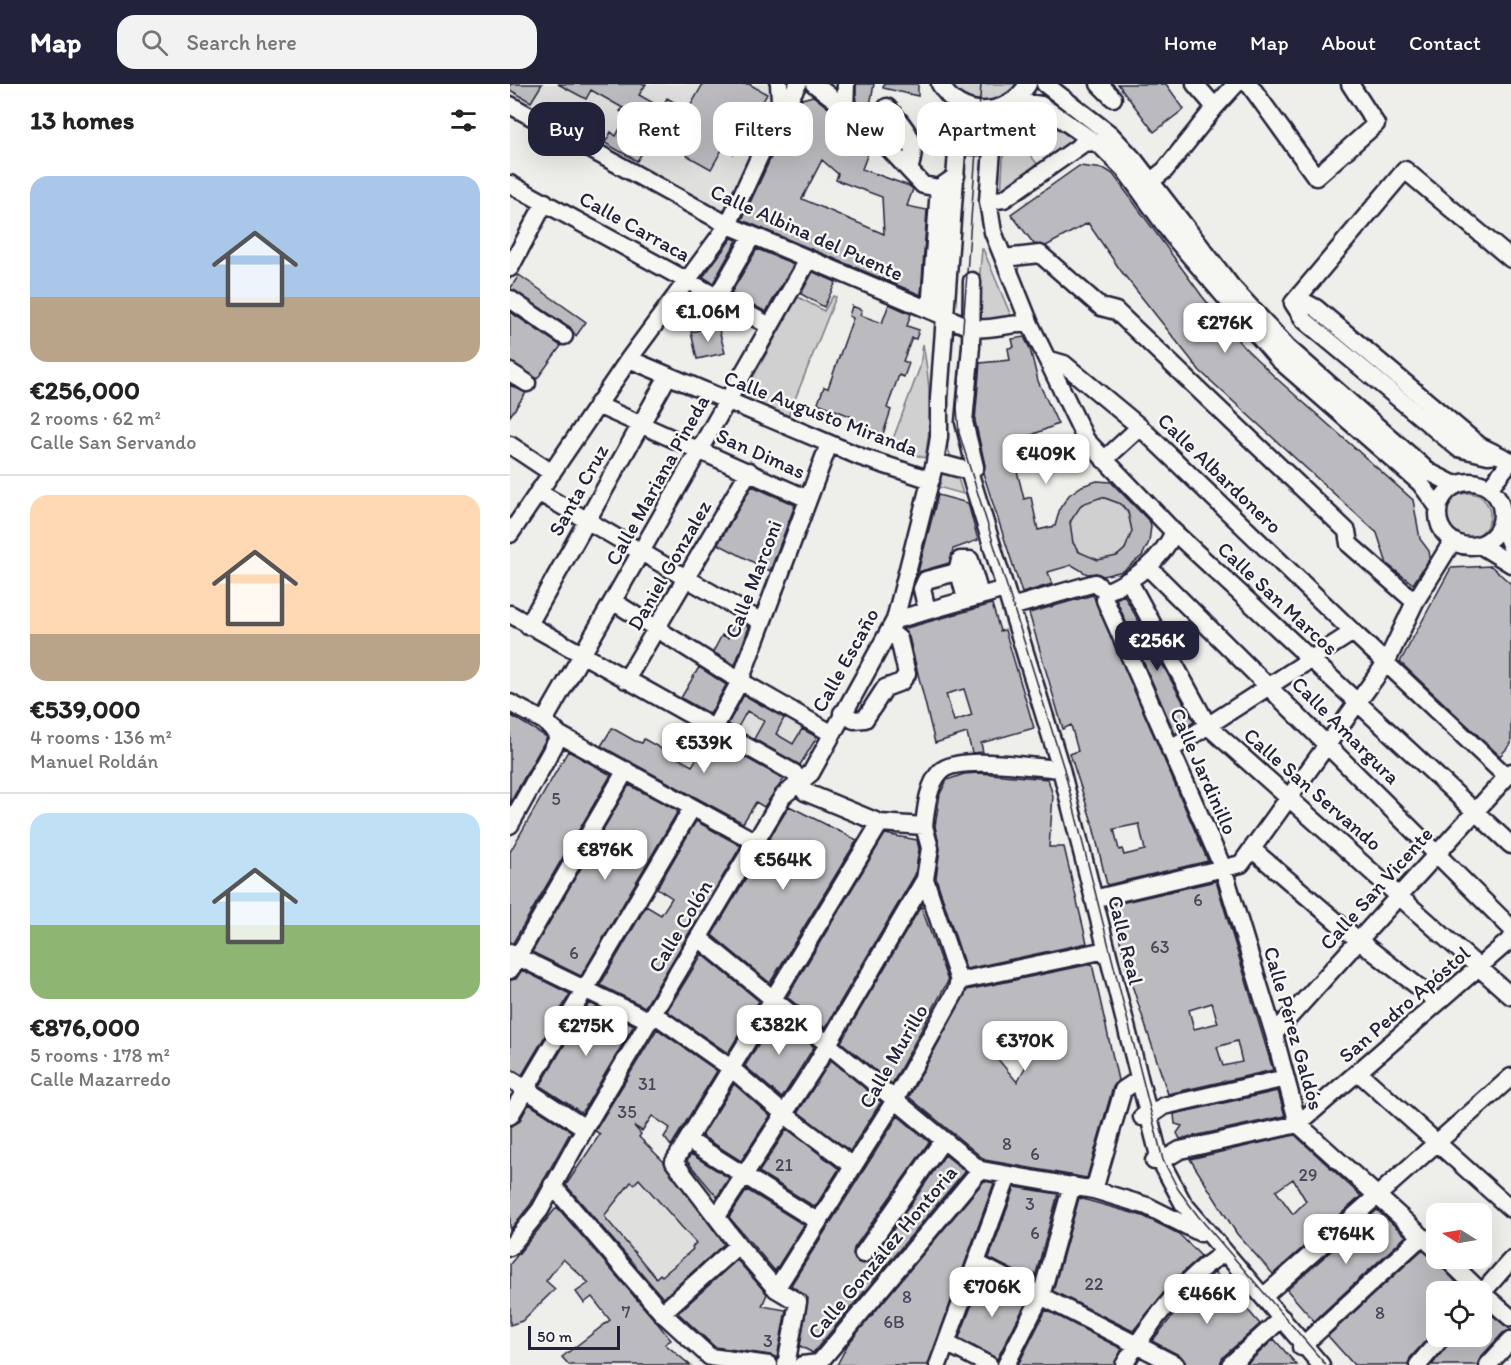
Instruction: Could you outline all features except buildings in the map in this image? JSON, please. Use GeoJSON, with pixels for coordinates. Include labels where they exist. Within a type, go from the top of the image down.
{"type":"FeatureCollection","features":[{"type":"Feature","properties":{"kind":"street"},"geometry":{"type":"LineString","coordinates":[[779,84],[779,102]]}},
{"type":"Feature","properties":{"kind":"street"},"geometry":{"type":"LineString","coordinates":[[788,102],[798,84]]}},
{"type":"Feature","properties":{"kind":"street"},"geometry":{"type":"LineString","coordinates":[[814,84],[836,102]]}},
{"type":"Feature","properties":{"kind":"street"},"geometry":{"type":"LineString","coordinates":[[844,102],[846,84]]}},
{"type":"Feature","properties":{"kind":"street"},"geometry":{"type":"LineString","coordinates":[[939,304],[956,176],[959,124],[954,101],[940,84]]}},
{"type":"Feature","properties":{"kind":"street"},"geometry":{"type":"LineString","coordinates":[[1011,102],[1028,84]]}},
{"type":"Feature","properties":{"kind":"street"},"geometry":{"type":"LineString","coordinates":[[1045,84],[1110,134],[1151,181],[1231,285],[1288,348],[1429,472],[1455,485]]}},
{"type":"Feature","properties":{"kind":"street"},"geometry":{"type":"LineString","coordinates":[[1098,84],[1113,98]]}},
{"type":"Feature","properties":{"kind":"street"},"geometry":{"type":"LineString","coordinates":[[1195,84],[1215,107]]}},
{"type":"Feature","properties":{"kind":"street"},"geometry":{"type":"LineString","coordinates":[[1151,181],[1165,170],[1236,84]]}},
{"type":"Feature","properties":{"kind":"street"},"geometry":{"type":"LineString","coordinates":[[1249,84],[1316,177],[1376,124],[1350,84]]}},
{"type":"Feature","properties":{"kind":"street","name":"Calle Albina del Puente"},"geometry":{"type":"LineString","coordinates":[[511,107],[728,225],[808,260],[939,304],[972,328]]}},
{"type":"Feature","properties":{"kind":"street"},"geometry":{"type":"LineString","coordinates":[[1057,116],[1094,142],[1125,170],[1186,252],[1278,359],[1420,483],[1438,507]]}},
{"type":"Feature","properties":{"kind":"street"},"geometry":{"type":"LineString","coordinates":[[905,127],[910,132],[914,157],[909,169]]}},
{"type":"Feature","properties":{"kind":"street"},"geometry":{"type":"LineString","coordinates":[[988,201],[1004,199],[1084,143],[1094,142]]}},
{"type":"Feature","properties":{"kind":"street"},"geometry":{"type":"LineString","coordinates":[[510,534],[629,359],[728,225],[760,156]]}},
{"type":"Feature","properties":{"kind":"street"},"geometry":{"type":"LineString","coordinates":[[897,156],[923,184],[939,188],[956,176]]}},
{"type":"Feature","properties":{"kind":"street","name":"Calle San Marcos"},"geometry":{"type":"LineString","coordinates":[[992,156],[988,201],[993,232],[1030,324],[1086,440],[1174,532],[1511,845]]}},
{"type":"Feature","properties":{"kind":"street"},"geometry":{"type":"LineString","coordinates":[[1488,488],[1506,459],[1458,448],[1304,320],[1293,303],[1405,170],[1511,259]]}},
{"type":"Feature","properties":{"kind":"street","name":"Calle Carraca"},"geometry":{"type":"LineString","coordinates":[[510,184],[770,326]]}},
{"type":"Feature","properties":{"kind":"street"},"geometry":{"type":"LineString","coordinates":[[939,188],[939,304]]}},
{"type":"Feature","properties":{"kind":"street"},"geometry":{"type":"LineString","coordinates":[[510,268],[545,202]]}},
{"type":"Feature","properties":{"kind":"street"},"geometry":{"type":"LineString","coordinates":[[717,297],[752,236]]}},
{"type":"Feature","properties":{"kind":"street"},"geometry":{"type":"LineString","coordinates":[[1004,258],[1040,254],[1101,307],[1116,311],[1347,531],[1349,544],[1415,602]]}},
{"type":"Feature","properties":{"kind":"street","name":"Calle Mariana Pineda"},"geometry":{"type":"LineString","coordinates":[[544,721],[808,260]]}},
{"type":"Feature","properties":{"kind":"street"},"geometry":{"type":"LineString","coordinates":[[972,281],[972,328],[983,330],[1018,323],[1030,324]]}},
{"type":"Feature","properties":{"kind":"street"},"geometry":{"type":"LineString","coordinates":[[939,304],[972,298]]}},
{"type":"Feature","properties":{"kind":"street"},"geometry":{"type":"LineString","coordinates":[[510,299],[564,336]]}},
{"type":"Feature","properties":{"kind":"street","name":"Calle Escaño"},"geometry":{"type":"LineString","coordinates":[[797,786],[811,773],[842,713],[892,626],[935,462],[939,304]]}},
{"type":"Feature","properties":{"kind":"street","name":"Calle Real"},"geometry":{"type":"LineString","coordinates":[[972,328],[964,422],[975,467],[970,476],[1061,769],[1157,1160],[1183,1203],[1321,1365]]}},
{"type":"Feature","properties":{"kind":"street","name":"Calle Augusto Miranda"},"geometry":{"type":"LineString","coordinates":[[629,359],[829,444],[931,480]]}},
{"type":"Feature","properties":{"kind":"street","name":"Calle Albardonero"},"geometry":{"type":"LineString","coordinates":[[1047,359],[1064,364],[1140,427],[1353,632],[1509,774]]}},
{"type":"Feature","properties":{"kind":"street"},"geometry":{"type":"LineString","coordinates":[[510,372],[527,383]]}},
{"type":"Feature","properties":{"kind":"street","name":"Santa Cruz"},"geometry":{"type":"LineString","coordinates":[[528,626],[668,376]]}},
{"type":"Feature","properties":{"kind":"street","name":"San Dimas"},"geometry":{"type":"LineString","coordinates":[[597,405],[808,499]]}},
{"type":"Feature","properties":{"kind":"street"},"geometry":{"type":"LineString","coordinates":[[1104,460],[1140,427]]}},
{"type":"Feature","properties":{"kind":"street","name":"Calle Marconi"},"geometry":{"type":"LineString","coordinates":[[715,727],[740,681],[760,621],[829,444]]}},
{"type":"Feature","properties":{"kind":"street"},"geometry":{"type":"LineString","coordinates":[[510,445],[552,473]]}},
{"type":"Feature","properties":{"kind":"street"},"geometry":{"type":"LineString","coordinates":[[935,462],[970,476]]}},
{"type":"Feature","properties":{"kind":"street","name":"Daniel Gonzalez"},"geometry":{"type":"LineString","coordinates":[[626,680],[688,579],[749,471]]}},
{"type":"Feature","properties":{"kind":"street"},"geometry":{"type":"LineString","coordinates":[[1501,522],[1497,532],[1480,545],[1461,546],[1452,542],[1439,526],[1438,507],[1447,491],[1455,485],[1472,482],[1488,488],[1500,503],[1501,522],[1511,547]]}},
{"type":"Feature","properties":{"kind":"street"},"geometry":{"type":"LineString","coordinates":[[538,492],[586,522],[760,621]]}},
{"type":"Feature","properties":{"kind":"street"},"geometry":{"type":"LineString","coordinates":[[1011,607],[1095,583],[1106,592],[1129,581],[1148,567],[1165,551],[1174,532]]}},
{"type":"Feature","properties":{"kind":"street"},"geometry":{"type":"LineString","coordinates":[[1093,899],[1241,864],[1386,663],[1415,602],[1452,542]]}},
{"type":"Feature","properties":{"kind":"street"},"geometry":{"type":"LineString","coordinates":[[1480,545],[1511,564]]}},
{"type":"Feature","properties":{"kind":"street","name":"Calle Amargura"},"geometry":{"type":"LineString","coordinates":[[1148,567],[1329,744],[1511,928]]}},
{"type":"Feature","properties":{"kind":"street"},"geometry":{"type":"LineString","coordinates":[[927,610],[922,594],[926,580],[957,573],[973,597]]}},
{"type":"Feature","properties":{"kind":"street","name":"Calle San Servando"},"geometry":{"type":"LineString","coordinates":[[1129,581],[1208,726],[1511,996]]}},
{"type":"Feature","properties":{"kind":"street"},"geometry":{"type":"LineString","coordinates":[[842,713],[854,720],[865,719],[885,688],[901,682],[906,677],[907,671],[899,639],[892,626],[927,610],[1005,589]]}},
{"type":"Feature","properties":{"kind":"street","name":"Calle Jardinillo"},"geometry":{"type":"LineString","coordinates":[[1106,592],[1104,600],[1223,868]]}},
{"type":"Feature","properties":{"kind":"street"},"geometry":{"type":"LineString","coordinates":[[614,602],[657,631],[831,733]]}},
{"type":"Feature","properties":{"kind":"street"},"geometry":{"type":"LineString","coordinates":[[510,614],[794,773],[797,786],[805,792],[880,823],[924,826]]}},
{"type":"Feature","properties":{"kind":"street"},"geometry":{"type":"LineString","coordinates":[[1170,750],[1353,632]]}},
{"type":"Feature","properties":{"kind":"street"},"geometry":{"type":"LineString","coordinates":[[510,703],[544,721],[560,735],[756,842]]}},
{"type":"Feature","properties":{"kind":"street"},"geometry":{"type":"LineString","coordinates":[[510,825],[560,735]]}},
{"type":"Feature","properties":{"kind":"street"},"geometry":{"type":"LineString","coordinates":[[718,1215],[828,1044],[925,879],[930,848],[924,826],[926,807],[935,779],[946,767],[974,763],[1061,769]]}},
{"type":"Feature","properties":{"kind":"street"},"geometry":{"type":"LineString","coordinates":[[626,770],[512,960],[652,1017],[732,1069],[784,1114],[853,1166]]}},
{"type":"Feature","properties":{"kind":"street","name":"Calle San Vicente"},"geometry":{"type":"LineString","coordinates":[[1274,1034],[1509,774]]}},
{"type":"Feature","properties":{"kind":"street","name":"Calle Colón"},"geometry":{"type":"LineString","coordinates":[[510,1247],[540,1209],[585,1128],[783,796],[797,786]]}},
{"type":"Feature","properties":{"kind":"street"},"geometry":{"type":"LineString","coordinates":[[510,1116],[692,807]]}},
{"type":"Feature","properties":{"kind":"street"},"geometry":{"type":"LineString","coordinates":[[786,1365],[798,1302],[776,1289],[738,1245],[718,1215],[674,1162],[880,823]]}},
{"type":"Feature","properties":{"kind":"street"},"geometry":{"type":"LineString","coordinates":[[1253,850],[1358,940],[1438,1002]]}},
{"type":"Feature","properties":{"kind":"street","name":"Calle Pérez Galdós"},"geometry":{"type":"LineString","coordinates":[[1223,868],[1274,1034],[1298,1124],[1426,1240]]}},
{"type":"Feature","properties":{"kind":"street"},"geometry":{"type":"LineString","coordinates":[[925,879],[959,981],[1106,950]]}},
{"type":"Feature","properties":{"kind":"street"},"geometry":{"type":"LineString","coordinates":[[699,938],[980,1170],[1094,1190],[1164,1213],[1219,1247],[1212,1260],[1178,1294],[1136,1345],[1124,1365]]}},
{"type":"Feature","properties":{"kind":"street","name":"San Pedro Apóstol"},"geometry":{"type":"LineString","coordinates":[[1298,1124],[1359,1074],[1511,939]]}},
{"type":"Feature","properties":{"kind":"street","name":"Calle Murillo"},"geometry":{"type":"LineString","coordinates":[[776,1289],[895,1100],[956,991],[959,981]]}},
{"type":"Feature","properties":{"kind":"street"},"geometry":{"type":"LineString","coordinates":[[1359,1074],[1511,1209]]}},
{"type":"Feature","properties":{"kind":"street"},"geometry":{"type":"LineString","coordinates":[[1264,1296],[1511,1077]]}},
{"type":"Feature","properties":{"kind":"street"},"geometry":{"type":"LineString","coordinates":[[1145,1117],[1164,1106],[1286,1078]]}},
{"type":"Feature","properties":{"kind":"street"},"geometry":{"type":"LineString","coordinates":[[510,1079],[585,1128]]}},
{"type":"Feature","properties":{"kind":"street"},"geometry":{"type":"LineString","coordinates":[[1094,1190],[1123,1090],[1138,1080]]}},
{"type":"Feature","properties":{"kind":"street"},"geometry":{"type":"LineString","coordinates":[[1157,1160],[1180,1150],[1298,1124]]}},
{"type":"Feature","properties":{"kind":"street"},"geometry":{"type":"LineString","coordinates":[[688,1140],[817,1221]]}},
{"type":"Feature","properties":{"kind":"street"},"geometry":{"type":"LineString","coordinates":[[863,1254],[943,1140]]}},
{"type":"Feature","properties":{"kind":"street","name":"Calle González Hontoria"},"geometry":{"type":"LineString","coordinates":[[822,1364],[980,1170]]}},
{"type":"Feature","properties":{"kind":"street"},"geometry":{"type":"LineString","coordinates":[[938,1365],[1008,1176]]}},
{"type":"Feature","properties":{"kind":"street"},"geometry":{"type":"LineString","coordinates":[[552,1185],[706,1361],[769,1365]]}},
{"type":"Feature","properties":{"kind":"street"},"geometry":{"type":"LineString","coordinates":[[1006,1365],[1041,1296],[1072,1185]]}},
{"type":"Feature","properties":{"kind":"street"},"geometry":{"type":"LineString","coordinates":[[1302,1345],[1422,1236]]}},
{"type":"Feature","properties":{"kind":"street"},"geometry":{"type":"LineString","coordinates":[[662,1313],[738,1245]]}},
{"type":"Feature","properties":{"kind":"street"},"geometry":{"type":"LineString","coordinates":[[1492,1281],[1511,1260]]}},
{"type":"Feature","properties":{"kind":"street"},"geometry":{"type":"LineString","coordinates":[[976,1263],[1176,1365]]}},
{"type":"Feature","properties":{"kind":"street"},"geometry":{"type":"LineString","coordinates":[[1458,1269],[1470,1281]]}},
{"type":"Feature","properties":{"kind":"street"},"geometry":{"type":"LineString","coordinates":[[1492,1301],[1511,1318]]}},
{"type":"Feature","properties":{"kind":"street"},"geometry":{"type":"LineString","coordinates":[[1230,1365],[1282,1318]]}},
{"type":"Feature","properties":{"kind":"street"},"geometry":{"type":"LineString","coordinates":[[1488,1365],[1511,1340]]}},
{"type":"Feature","properties":{"kind":"street"},"geometry":{"type":"LineString","coordinates":[[946,1343],[989,1365]]}},
{"type":"Feature","properties":{"kind":"street"},"geometry":{"type":"LineString","coordinates":[[1418,1365],[1434,1347]]}},
{"type":"Feature","properties":{"kind":"street"},"geometry":{"type":"LineString","coordinates":[[802,1365],[822,1364]]}},
{"type":"Feature","properties":{"kind":"shaded area"},"geometry":{"type":"Polygon","coordinates":[[[510,84],[768,84],[771,102],[713,102],[713,156],[748,156],[722,212],[622,156],[701,156],[701,102],[617,102],[617,153],[605,146],[605,102],[528,103],[510,93],[510,84]]]}},
{"type":"Feature","properties":{"kind":"shaded area"},"geometry":{"type":"Polygon","coordinates":[[[952,84],[1017,84],[1002,98],[994,101],[975,101],[958,92],[952,84]]]}},
{"type":"Feature","properties":{"kind":"shaded area"},"geometry":{"type":"Polygon","coordinates":[[[1057,127],[1080,144],[1053,161],[1050,156],[1057,156],[1057,127]]]}},
{"type":"Feature","properties":{"kind":"shaded area"},"geometry":{"type":"Polygon","coordinates":[[[1003,156],[1031,156],[1042,170],[1001,195],[1003,156]]]}},
{"type":"Feature","properties":{"kind":"shaded area"},"geometry":{"type":"Polygon","coordinates":[[[982,249],[1011,316],[984,320],[976,317],[982,249]]]}},
{"type":"Feature","properties":{"kind":"shaded area"},"geometry":{"type":"Polygon","coordinates":[[[833,296],[836,297],[787,419],[741,399],[798,297],[824,311],[833,296]]]}},
{"type":"Feature","properties":{"kind":"shaded area"},"geometry":{"type":"Polygon","coordinates":[[[923,344],[930,401],[925,458],[890,447],[920,367],[923,344]]]}},
{"type":"Feature","properties":{"kind":"shaded area"},"geometry":{"type":"Polygon","coordinates":[[[946,442],[963,494],[938,487],[946,442]]]}},
{"type":"Feature","properties":{"kind":"shaded area"},"geometry":{"type":"Polygon","coordinates":[[[1468,493],[1483,500],[1490,515],[1483,530],[1468,537],[1453,530],[1446,515],[1453,500],[1468,493]]]}},
{"type":"Feature","properties":{"kind":"shaded area"},"geometry":{"type":"Polygon","coordinates":[[[1095,498],[1107,498],[1123,507],[1130,517],[1132,529],[1130,541],[1123,551],[1107,560],[1095,560],[1084,555],[1075,546],[1070,535],[1070,523],[1075,512],[1084,503],[1095,498]]]}},
{"type":"Feature","properties":{"kind":"shaded area"},"geometry":{"type":"Polygon","coordinates":[[[743,686],[820,731],[798,769],[720,724],[743,686]]]}},
{"type":"Feature","properties":{"kind":"shaded area"},"geometry":{"type":"Polygon","coordinates":[[[604,1113],[639,1137],[666,1166],[716,1228],[648,1289],[563,1190],[600,1135],[593,1129],[604,1113]]]}},
{"type":"Feature","properties":{"kind":"tram line"},"geometry":{"type":"LineString","coordinates":[[981,84],[957,408],[959,433],[1064,769],[1163,1160],[1178,1189],[1198,1216],[1326,1365]]}}]}
